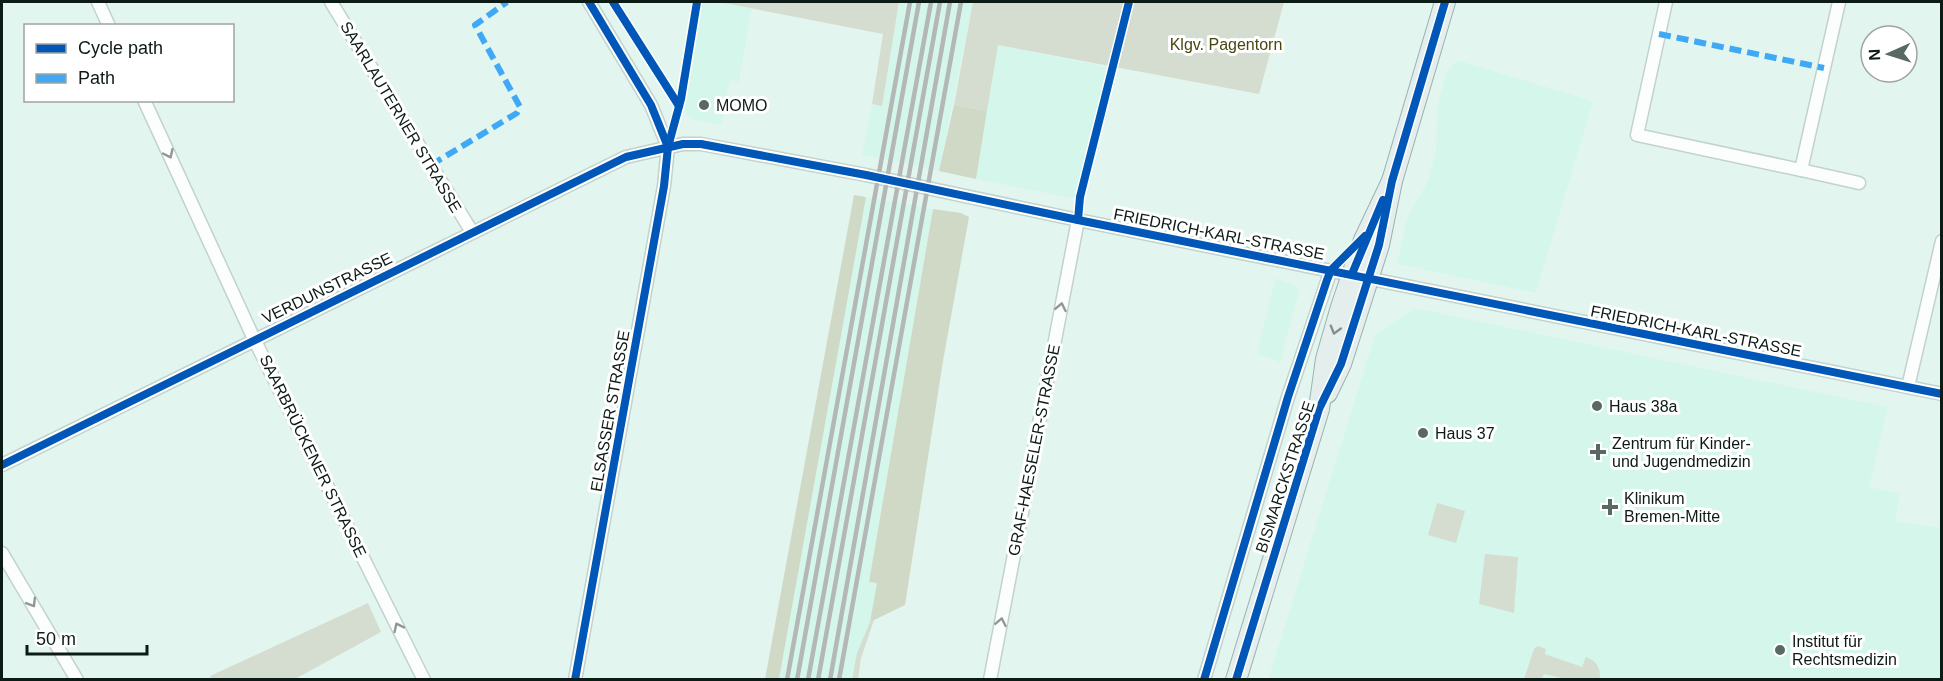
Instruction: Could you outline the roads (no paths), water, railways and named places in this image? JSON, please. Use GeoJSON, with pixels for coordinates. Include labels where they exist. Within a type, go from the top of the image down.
{"type":"FeatureCollection","features":[{"type":"Feature","properties":{"kind":"main road","name":"BISMARCKSTRASSE"},"geometry":{"type":"LineString","coordinates":[[1236,680],[1319,409],[1341,364],[1360,276],[1381,239],[1392,181],[1444,2]]}},
{"type":"Feature","properties":{"kind":"street"},"geometry":{"type":"LineString","coordinates":[[98,2],[108,24]]}},
{"type":"Feature","properties":{"kind":"street","name":"SAARLAUTERNER STRASSE"},"geometry":{"type":"LineString","coordinates":[[331,2],[472,232]]}},
{"type":"Feature","properties":{"kind":"street"},"geometry":{"type":"LineString","coordinates":[[589,2],[651,105],[668,147]]}},
{"type":"Feature","properties":{"kind":"street"},"geometry":{"type":"LineString","coordinates":[[1666,2],[1637,135],[1859,183]]}},
{"type":"Feature","properties":{"kind":"street"},"geometry":{"type":"LineString","coordinates":[[1801,170],[1839,2]]}},
{"type":"Feature","properties":{"kind":"street","name":"SAARBRÜCKENER STRASSE"},"geometry":{"type":"LineString","coordinates":[[145,102],[254,339],[424,680]]}},
{"type":"Feature","properties":{"kind":"street","name":"FRIEDRICH-KARL-STRASSE"},"geometry":{"type":"LineString","coordinates":[[668,147],[701,144],[866,175],[1329,275],[1360,276],[1941,394]]}},
{"type":"Feature","properties":{"kind":"street","name":"VERDUNSTRASSE"},"geometry":{"type":"LineString","coordinates":[[2,465],[626,157],[668,147]]}},
{"type":"Feature","properties":{"kind":"street","name":"ELSASSER STRASSE"},"geometry":{"type":"LineString","coordinates":[[575,680],[664,186],[668,147]]}},
{"type":"Feature","properties":{"kind":"street","name":"GRAF-HAESELER-STRASSE"},"geometry":{"type":"LineString","coordinates":[[990,680],[1078,220]]}},
{"type":"Feature","properties":{"kind":"street"},"geometry":{"type":"LineString","coordinates":[[1908,387],[1941,242]]}},
{"type":"Feature","properties":{"kind":"street","name":"BISMARCKSTRASSE"},"geometry":{"type":"LineString","coordinates":[[1204,680],[1288,398],[1329,275]]}},
{"type":"Feature","properties":{"kind":"street"},"geometry":{"type":"LineString","coordinates":[[2,554],[77,680]]}},
{"type":"Feature","properties":{"kind":"railway"},"geometry":{"type":"LineString","coordinates":[[787,680],[910,2]]}},
{"type":"Feature","properties":{"kind":"railway"},"geometry":{"type":"LineString","coordinates":[[797,680],[919,2]]}},
{"type":"Feature","properties":{"kind":"railway"},"geometry":{"type":"LineString","coordinates":[[808,680],[931,2]]}},
{"type":"Feature","properties":{"kind":"railway"},"geometry":{"type":"LineString","coordinates":[[818,680],[940,2]]}},
{"type":"Feature","properties":{"kind":"railway"},"geometry":{"type":"LineString","coordinates":[[830,680],[950,2]]}},
{"type":"Feature","properties":{"kind":"railway"},"geometry":{"type":"LineString","coordinates":[[839,680],[961,2]]}},
{"type":"Feature","properties":{"kind":"place","name":"MOMO"},"geometry":{"type":"Point","coordinates":[704,105]}},
{"type":"Feature","properties":{"kind":"place","name":"Haus 38a"},"geometry":{"type":"Point","coordinates":[1597,406]}},
{"type":"Feature","properties":{"kind":"place","name":"Haus 37"},"geometry":{"type":"Point","coordinates":[1423,433]}},
{"type":"Feature","properties":{"kind":"place","name":"Zentrum für Kinder- und Jugendmedizin"},"geometry":{"type":"Point","coordinates":[1598,452]}},
{"type":"Feature","properties":{"kind":"place","name":"Klinikum Bremen-Mitte"},"geometry":{"type":"Point","coordinates":[1610,507]}},
{"type":"Feature","properties":{"kind":"place","name":"Institut für Rechtsmedizin"},"geometry":{"type":"Point","coordinates":[1780,650]}},
{"type":"Feature","properties":{"kind":"park label","name":"Klgv. Pagentorn"},"geometry":{"type":"Point","coordinates":[1226,44]}}]}
